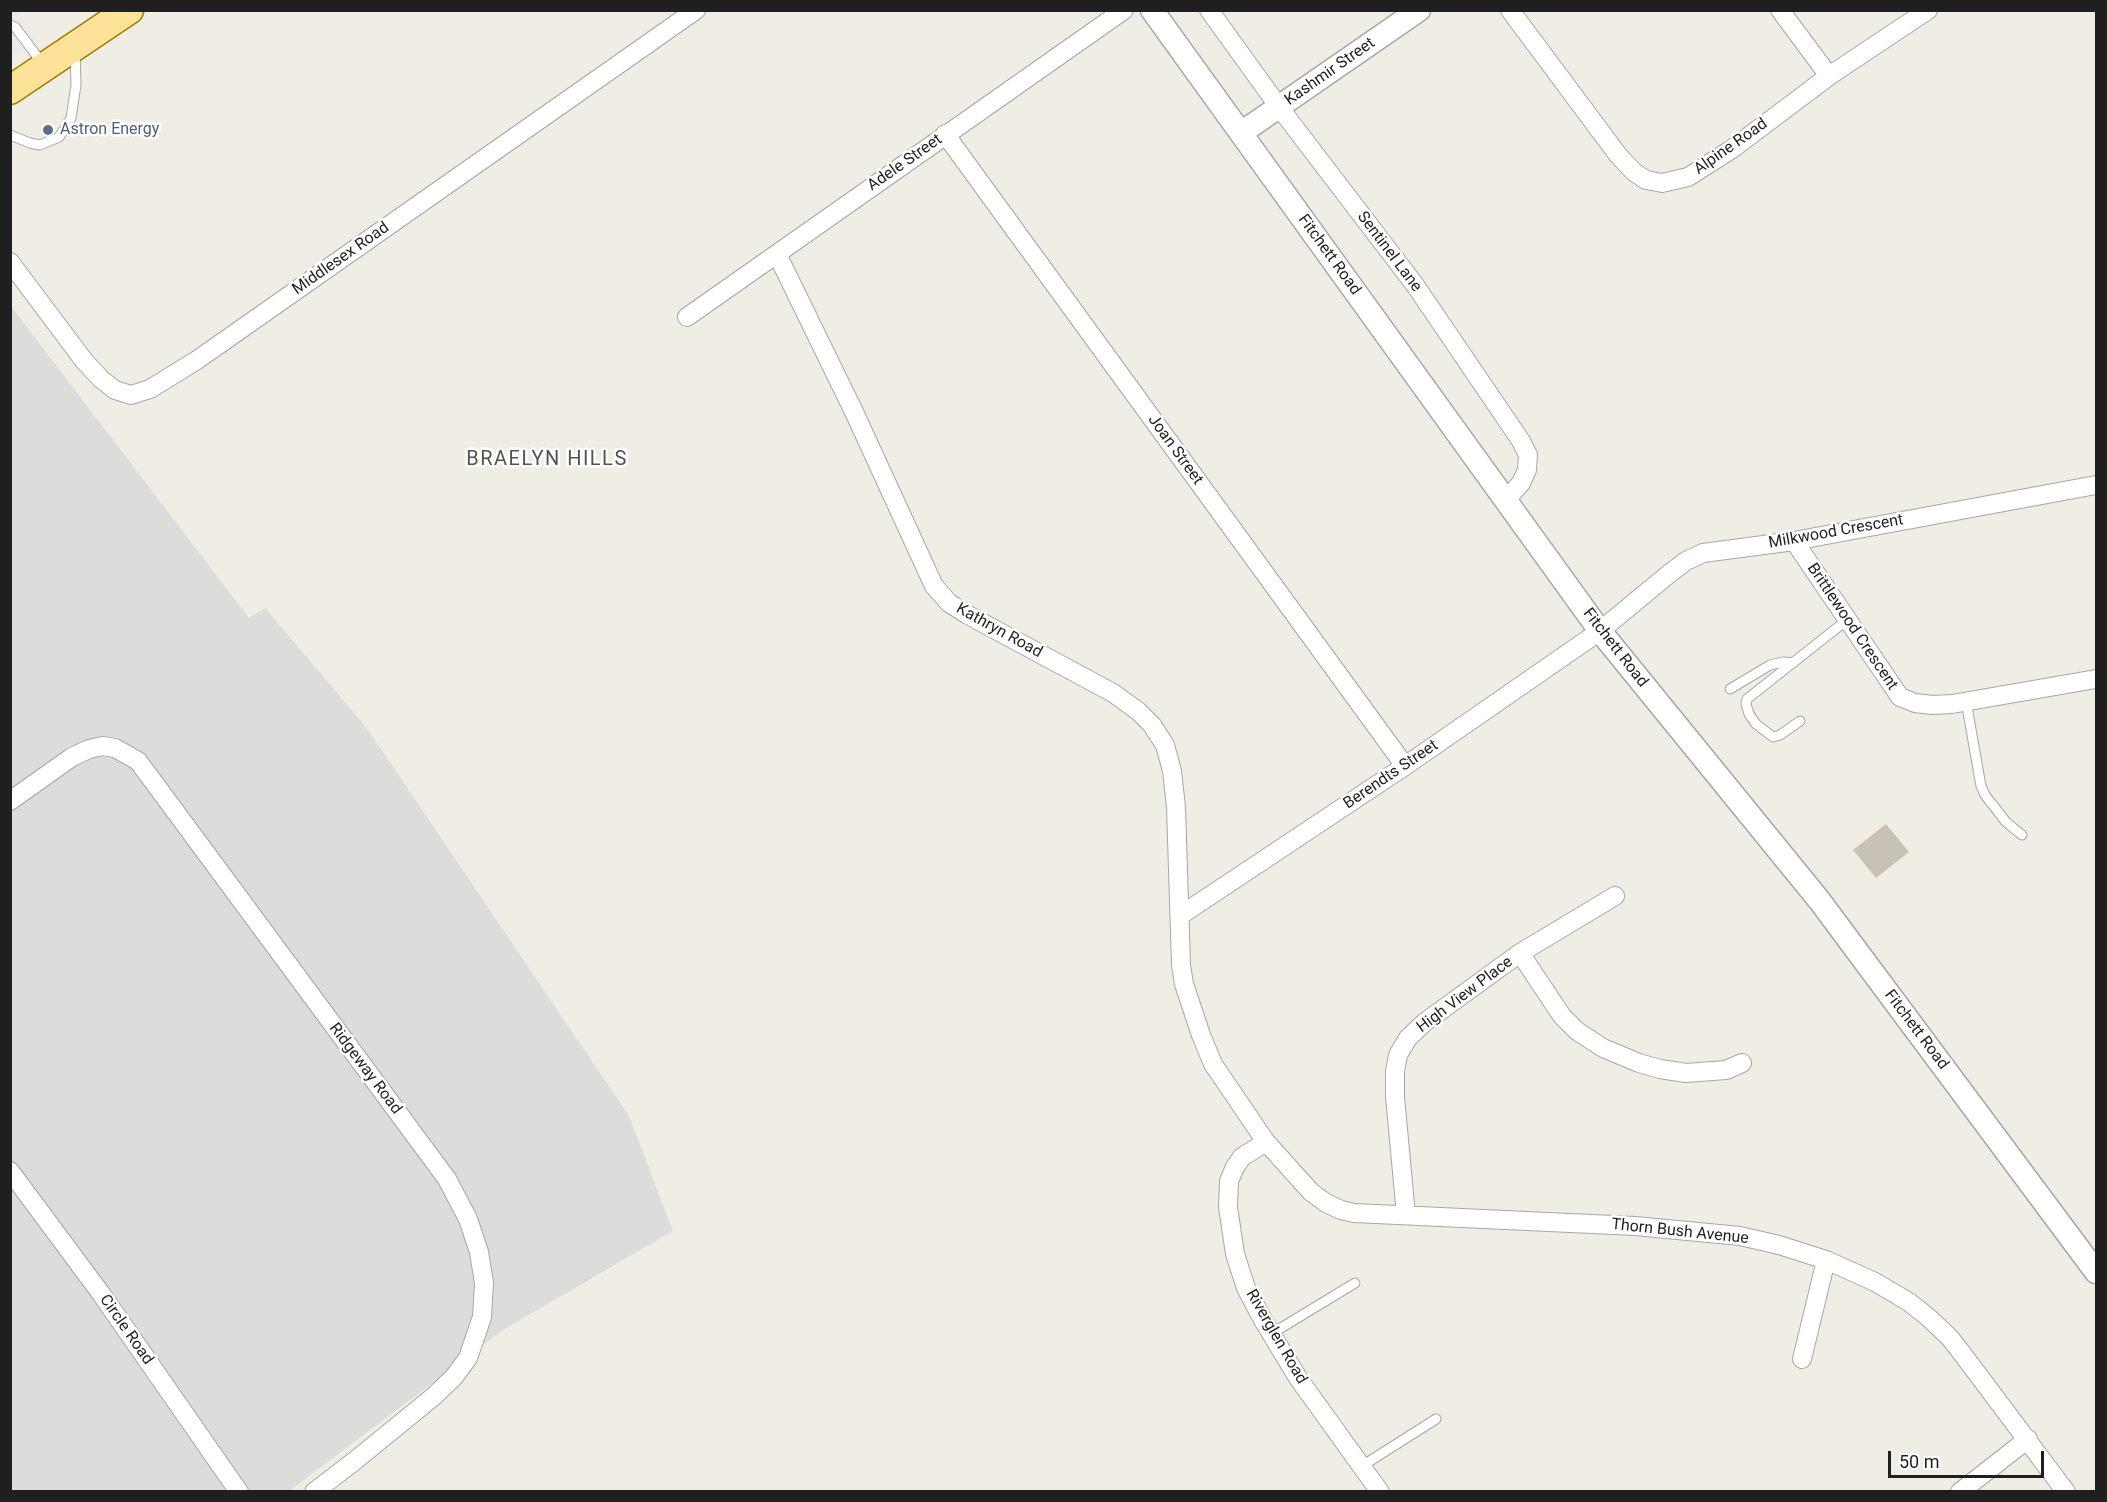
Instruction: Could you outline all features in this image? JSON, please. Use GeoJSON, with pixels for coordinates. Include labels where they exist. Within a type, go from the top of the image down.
{"type":"FeatureCollection","features":[{"type":"Feature","properties":{"kind":"main road"},"geometry":{"type":"LineString","coordinates":[[10,90],[129,10]]}},
{"type":"Feature","properties":{"kind":"street","name":"Middlesex Road"},"geometry":{"type":"LineString","coordinates":[[10,262],[101,380],[115,390],[130,395],[150,389],[206,353],[696,10]]}},
{"type":"Feature","properties":{"kind":"street","name":"Adele Street"},"geometry":{"type":"LineString","coordinates":[[687,317],[1124,10]]}},
{"type":"Feature","properties":{"kind":"street","name":"Fitchett Road"},"geometry":{"type":"LineString","coordinates":[[1152,10],[1600,631],[1819,900],[2097,1272]]}},
{"type":"Feature","properties":{"kind":"street","name":"Sentinel Lane"},"geometry":{"type":"LineString","coordinates":[[1209,10],[1279,107],[1415,285],[1521,441],[1528,455],[1527,470],[1521,483],[1505,501]]}},
{"type":"Feature","properties":{"kind":"street","name":"Kashmir Street"},"geometry":{"type":"LineString","coordinates":[[1241,133],[1419,10]]}},
{"type":"Feature","properties":{"kind":"street","name":"Alpine Road"},"geometry":{"type":"LineString","coordinates":[[1510,10],[1618,155],[1646,180],[1662,183],[1688,177],[1732,149],[1829,76],[1928,10]]}},
{"type":"Feature","properties":{"kind":"street"},"geometry":{"type":"LineString","coordinates":[[1780,10],[1829,76]]}},
{"type":"Feature","properties":{"kind":"street","name":"Joan Street"},"geometry":{"type":"LineString","coordinates":[[945,134],[1405,766]]}},
{"type":"Feature","properties":{"kind":"street","name":"Kathryn Road"},"geometry":{"type":"LineString","coordinates":[[777,254],[855,414],[934,586],[949,603],[968,615],[1122,699],[1152,725],[1165,745],[1172,771],[1176,807],[1181,965],[1184,984],[1213,1064],[1266,1142]]}},
{"type":"Feature","properties":{"kind":"street","name":"Milkwood Crescent"},"geometry":{"type":"LineString","coordinates":[[1600,631],[1670,573],[1686,561],[1703,553],[1794,541],[2097,485]]}},
{"type":"Feature","properties":{"kind":"street","name":"Brittlewood Crescent"},"geometry":{"type":"LineString","coordinates":[[1794,541],[1900,697],[1915,703],[1932,705],[2097,679]]}},
{"type":"Feature","properties":{"kind":"street","name":"Berendts Street"},"geometry":{"type":"LineString","coordinates":[[1181,915],[1405,766],[1600,631]]}},
{"type":"Feature","properties":{"kind":"street","name":"Ridgeway Road"},"geometry":{"type":"LineString","coordinates":[[10,801],[72,757],[89,749],[104,746],[115,748],[138,761],[447,1179],[468,1219],[479,1252],[484,1283],[483,1317],[468,1358],[454,1377],[433,1396],[352,1463],[314,1491]]}},
{"type":"Feature","properties":{"kind":"street","name":"High View Place"},"geometry":{"type":"LineString","coordinates":[[1406,1215],[1395,1097],[1395,1071],[1398,1055],[1407,1038],[1425,1022],[1521,953],[1615,896]]}},
{"type":"Feature","properties":{"kind":"street"},"geometry":{"type":"LineString","coordinates":[[1521,953],[1562,1016],[1577,1031],[1602,1048],[1639,1063],[1686,1073],[1726,1070],[1742,1063]]}},
{"type":"Feature","properties":{"kind":"street","name":"Thorn Bush Avenue"},"geometry":{"type":"LineString","coordinates":[[1266,1142],[1311,1192],[1326,1203],[1354,1213],[1635,1226],[1740,1236],[1779,1245],[1826,1260],[1875,1282],[1909,1302],[1950,1338],[2066,1491]]}},
{"type":"Feature","properties":{"kind":"street","name":"Riverglen Road"},"geometry":{"type":"LineString","coordinates":[[1266,1142],[1242,1157],[1234,1167],[1229,1181],[1228,1207],[1235,1254],[1246,1288],[1270,1334],[1298,1378],[1380,1491]]}},
{"type":"Feature","properties":{"kind":"street","name":"Circle Road"},"geometry":{"type":"LineString","coordinates":[[10,1171],[102,1295],[239,1491]]}},
{"type":"Feature","properties":{"kind":"street"},"geometry":{"type":"LineString","coordinates":[[1802,1359],[1826,1260]]}},
{"type":"Feature","properties":{"kind":"street"},"geometry":{"type":"LineString","coordinates":[[1960,1491],[2028,1439]]}},
{"type":"Feature","properties":{"kind":"lane"},"geometry":{"type":"LineString","coordinates":[[10,25],[44,66]]}},
{"type":"Feature","properties":{"kind":"lane"},"geometry":{"type":"LineString","coordinates":[[10,135],[40,145],[59,137],[66,128],[71,118],[76,85],[74,46]]}},
{"type":"Feature","properties":{"kind":"lane"},"geometry":{"type":"LineString","coordinates":[[1800,721],[1780,735],[1773,737],[1756,724],[1746,704],[1748,699],[1847,620]]}},
{"type":"Feature","properties":{"kind":"lane"},"geometry":{"type":"LineString","coordinates":[[1730,690],[1770,665],[1783,662],[1792,663]]}},
{"type":"Feature","properties":{"kind":"lane"},"geometry":{"type":"LineString","coordinates":[[1966,701],[1981,786],[1985,795],[2006,822],[2022,835]]}},
{"type":"Feature","properties":{"kind":"lane"},"geometry":{"type":"LineString","coordinates":[[1270,1334],[1355,1283]]}},
{"type":"Feature","properties":{"kind":"lane"},"geometry":{"type":"LineString","coordinates":[[1362,1466],[1436,1419]]}},
{"type":"Feature","properties":{"kind":"shaded area"},"geometry":{"type":"Polygon","coordinates":[[[11,11],[18,11],[37,39],[11,57],[11,11]]]}},
{"type":"Feature","properties":{"kind":"shaded area"},"geometry":{"type":"Polygon","coordinates":[[[10,305],[249,618],[265,608],[366,727],[629,1116],[673,1231],[503,1330],[289,1491],[11,1491],[10,305]]]}},
{"type":"Feature","properties":{"kind":"building"},"geometry":{"type":"Polygon","coordinates":[[[1886,824],[1909,852],[1876,878],[1853,850],[1886,824]]]}},
{"type":"Feature","properties":{"kind":"place","name":"Astron Energy"},"geometry":{"type":"Point","coordinates":[48,130]}},
{"type":"Feature","properties":{"kind":"district","name":"BRAELYN HILLS"},"geometry":{"type":"Point","coordinates":[547,460]}}]}
